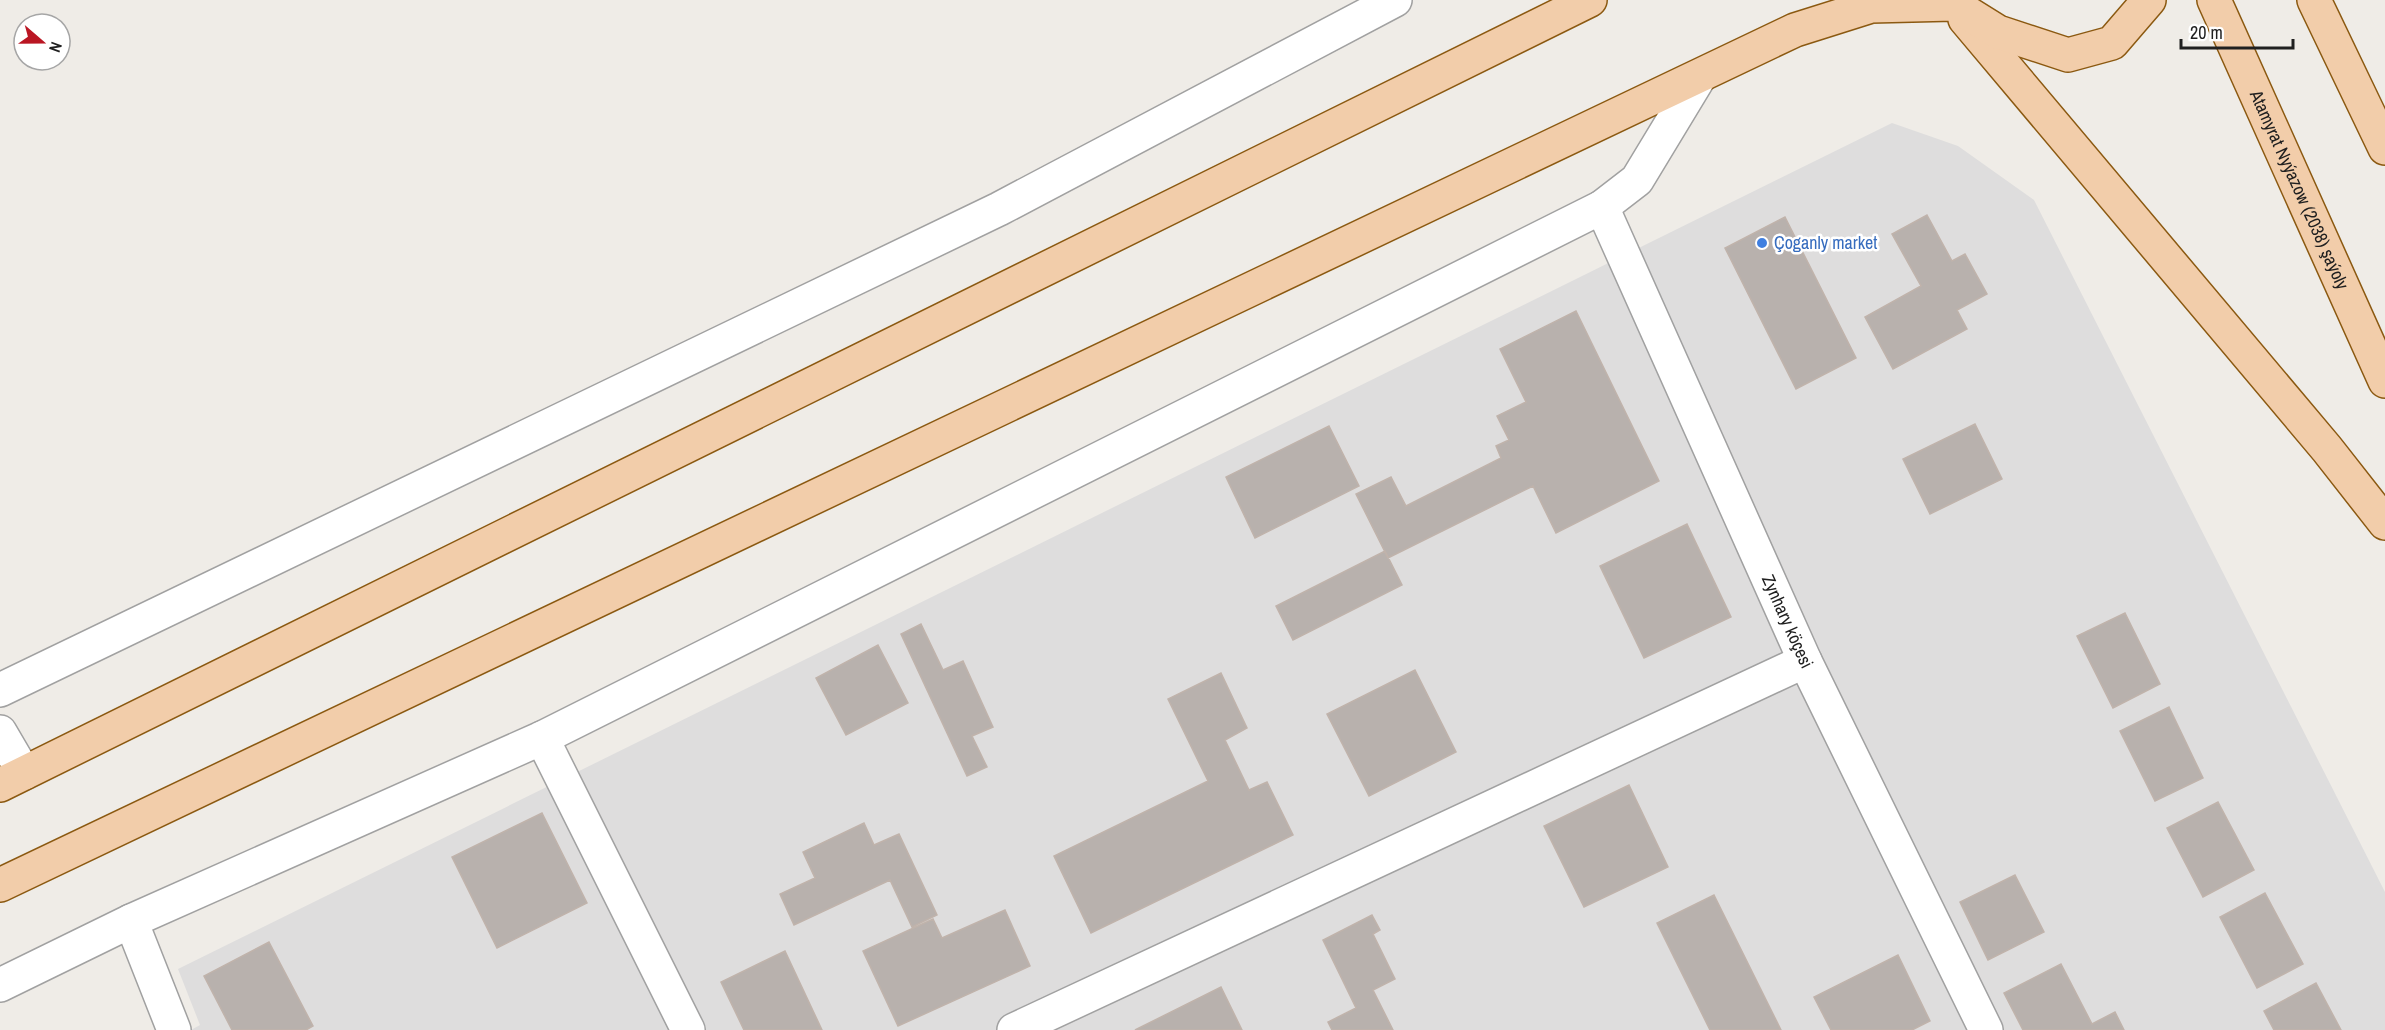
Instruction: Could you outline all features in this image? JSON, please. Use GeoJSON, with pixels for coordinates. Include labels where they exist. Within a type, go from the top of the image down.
{"type":"FeatureCollection","features":[{"type":"Feature","properties":{"kind":"main road"},"geometry":{"type":"LineString","coordinates":[[12,779],[1590,0]]}},
{"type":"Feature","properties":{"kind":"main road"},"geometry":{"type":"LineString","coordinates":[[0,885],[1796,30],[1871,6],[1952,2],[1998,32],[2068,55],[2112,43],[2149,0]]}},
{"type":"Feature","properties":{"kind":"main road","name":"Atamyrat Nyýazow (2038) şaýoly"},"geometry":{"type":"LineString","coordinates":[[2214,0],[2385,381]]}},
{"type":"Feature","properties":{"kind":"main road"},"geometry":{"type":"LineString","coordinates":[[2314,0],[2385,148]]}},
{"type":"Feature","properties":{"kind":"main road"},"geometry":{"type":"LineString","coordinates":[[1952,2],[2385,522]]}},
{"type":"Feature","properties":{"kind":"street"},"geometry":{"type":"LineString","coordinates":[[0,690],[999,209],[1395,0]]}},
{"type":"Feature","properties":{"kind":"street"},"geometry":{"type":"LineString","coordinates":[[0,985],[131,921],[542,738],[1602,207],[1637,180],[1700,76]]}},
{"type":"Feature","properties":{"kind":"street","name":"Zynhary köçesi"},"geometry":{"type":"LineString","coordinates":[[1602,207],[1805,661],[1986,1030]]}},
{"type":"Feature","properties":{"kind":"street"},"geometry":{"type":"LineString","coordinates":[[1014,1030],[1805,661]]}},
{"type":"Feature","properties":{"kind":"street"},"geometry":{"type":"LineString","coordinates":[[0,732],[12,779]]}},
{"type":"Feature","properties":{"kind":"street"},"geometry":{"type":"LineString","coordinates":[[542,738],[688,1030]]}},
{"type":"Feature","properties":{"kind":"street"},"geometry":{"type":"LineString","coordinates":[[131,921],[165,1027]]}},
{"type":"Feature","properties":{"kind":"shaded area"},"geometry":{"type":"Polygon","coordinates":[[[1892,123],[1958,146],[2034,200],[2385,892],[2385,1030],[191,1030],[200,1025],[178,969],[1892,123]]]}},
{"type":"Feature","properties":{"kind":"building"},"geometry":{"type":"Polygon","coordinates":[[[1927,215],[1952,261],[1965,254],[1987,294],[1957,310],[1967,329],[1893,369],[1865,317],[1921,286],[1892,234],[1927,215]]]}},
{"type":"Feature","properties":{"kind":"building"},"geometry":{"type":"Polygon","coordinates":[[[1785,217],[1856,358],[1796,389],[1725,248],[1785,217]]]}},
{"type":"Feature","properties":{"kind":"building"},"geometry":{"type":"Polygon","coordinates":[[[1576,311],[1659,481],[1556,533],[1533,486],[1388,558],[1356,494],[1391,477],[1406,506],[1501,458],[1496,446],[1509,440],[1497,416],[1526,402],[1500,349],[1576,311]]]}},
{"type":"Feature","properties":{"kind":"building"},"geometry":{"type":"Polygon","coordinates":[[[1975,424],[2002,479],[1930,514],[1903,459],[1975,424]]]}},
{"type":"Feature","properties":{"kind":"building"},"geometry":{"type":"Polygon","coordinates":[[[1329,426],[1359,486],[1255,538],[1226,477],[1329,426]]]}},
{"type":"Feature","properties":{"kind":"building"},"geometry":{"type":"Polygon","coordinates":[[[1687,524],[1731,617],[1644,658],[1600,566],[1687,524]]]}},
{"type":"Feature","properties":{"kind":"building"},"geometry":{"type":"Polygon","coordinates":[[[1385,551],[1402,585],[1293,640],[1276,606],[1385,551]]]}},
{"type":"Feature","properties":{"kind":"building"},"geometry":{"type":"Polygon","coordinates":[[[2125,613],[2160,684],[2113,708],[2077,636],[2125,613]]]}},
{"type":"Feature","properties":{"kind":"building"},"geometry":{"type":"Polygon","coordinates":[[[921,624],[943,670],[963,661],[993,727],[972,736],[987,767],[967,776],[901,634],[921,624]]]}},
{"type":"Feature","properties":{"kind":"building"},"geometry":{"type":"Polygon","coordinates":[[[878,645],[908,703],[846,735],[816,678],[878,645]]]}},
{"type":"Feature","properties":{"kind":"building"},"geometry":{"type":"Polygon","coordinates":[[[1415,670],[1456,752],[1369,796],[1327,714],[1415,670]]]}},
{"type":"Feature","properties":{"kind":"building"},"geometry":{"type":"Polygon","coordinates":[[[1221,673],[1247,728],[1225,740],[1249,790],[1267,782],[1293,835],[1091,933],[1054,856],[1208,781],[1168,699],[1221,673]]]}},
{"type":"Feature","properties":{"kind":"building"},"geometry":{"type":"Polygon","coordinates":[[[2169,707],[2203,778],[2155,801],[2120,731],[2169,707]]]}},
{"type":"Feature","properties":{"kind":"building"},"geometry":{"type":"Polygon","coordinates":[[[1629,785],[1668,867],[1584,907],[1544,826],[1629,785]]]}},
{"type":"Feature","properties":{"kind":"building"},"geometry":{"type":"Polygon","coordinates":[[[2218,802],[2254,870],[2203,897],[2167,828],[2218,802]]]}},
{"type":"Feature","properties":{"kind":"building"},"geometry":{"type":"Polygon","coordinates":[[[542,813],[587,903],[497,948],[452,857],[542,813]]]}},
{"type":"Feature","properties":{"kind":"building"},"geometry":{"type":"Polygon","coordinates":[[[864,823],[874,845],[899,834],[937,915],[912,927],[890,880],[794,925],[780,894],[815,878],[803,852],[864,823]]]}},
{"type":"Feature","properties":{"kind":"building"},"geometry":{"type":"Polygon","coordinates":[[[2015,875],[2044,932],[1988,960],[1960,902],[2015,875]]]}},
{"type":"Feature","properties":{"kind":"building"},"geometry":{"type":"Polygon","coordinates":[[[2265,893],[2303,964],[2257,988],[2220,917],[2265,893]]]}},
{"type":"Feature","properties":{"kind":"building"},"geometry":{"type":"Polygon","coordinates":[[[1714,895],[1781,1030],[1710,1030],[1657,923],[1714,895]]]}},
{"type":"Feature","properties":{"kind":"building"},"geometry":{"type":"Polygon","coordinates":[[[1005,910],[1030,966],[898,1026],[863,951],[933,919],[942,938],[1005,910]]]}},
{"type":"Feature","properties":{"kind":"building"},"geometry":{"type":"Polygon","coordinates":[[[1372,915],[1380,930],[1373,934],[1395,979],[1373,990],[1393,1030],[1332,1030],[1328,1022],[1356,1008],[1323,940],[1372,915]]]}},
{"type":"Feature","properties":{"kind":"building"},"geometry":{"type":"Polygon","coordinates":[[[269,942],[313,1026],[306,1030],[232,1030],[204,976],[269,942]]]}},
{"type":"Feature","properties":{"kind":"building"},"geometry":{"type":"Polygon","coordinates":[[[785,951],[822,1030],[744,1030],[721,982],[785,951]]]}},
{"type":"Feature","properties":{"kind":"building"},"geometry":{"type":"Polygon","coordinates":[[[1898,955],[1930,1021],[1912,1030],[1831,1030],[1814,997],[1898,955]]]}},
{"type":"Feature","properties":{"kind":"building"},"geometry":{"type":"Polygon","coordinates":[[[2061,964],[2092,1024],[2115,1012],[2124,1030],[2023,1030],[2004,993],[2061,964]]]}},
{"type":"Feature","properties":{"kind":"building"},"geometry":{"type":"Polygon","coordinates":[[[2316,983],[2341,1030],[2274,1030],[2264,1011],[2316,983]]]}},
{"type":"Feature","properties":{"kind":"building"},"geometry":{"type":"Polygon","coordinates":[[[1221,987],[1242,1030],[1135,1030],[1221,987]]]}},
{"type":"Feature","properties":{"kind":"place","name":"Çoganly market"},"geometry":{"type":"Point","coordinates":[1762,243]}}]}
